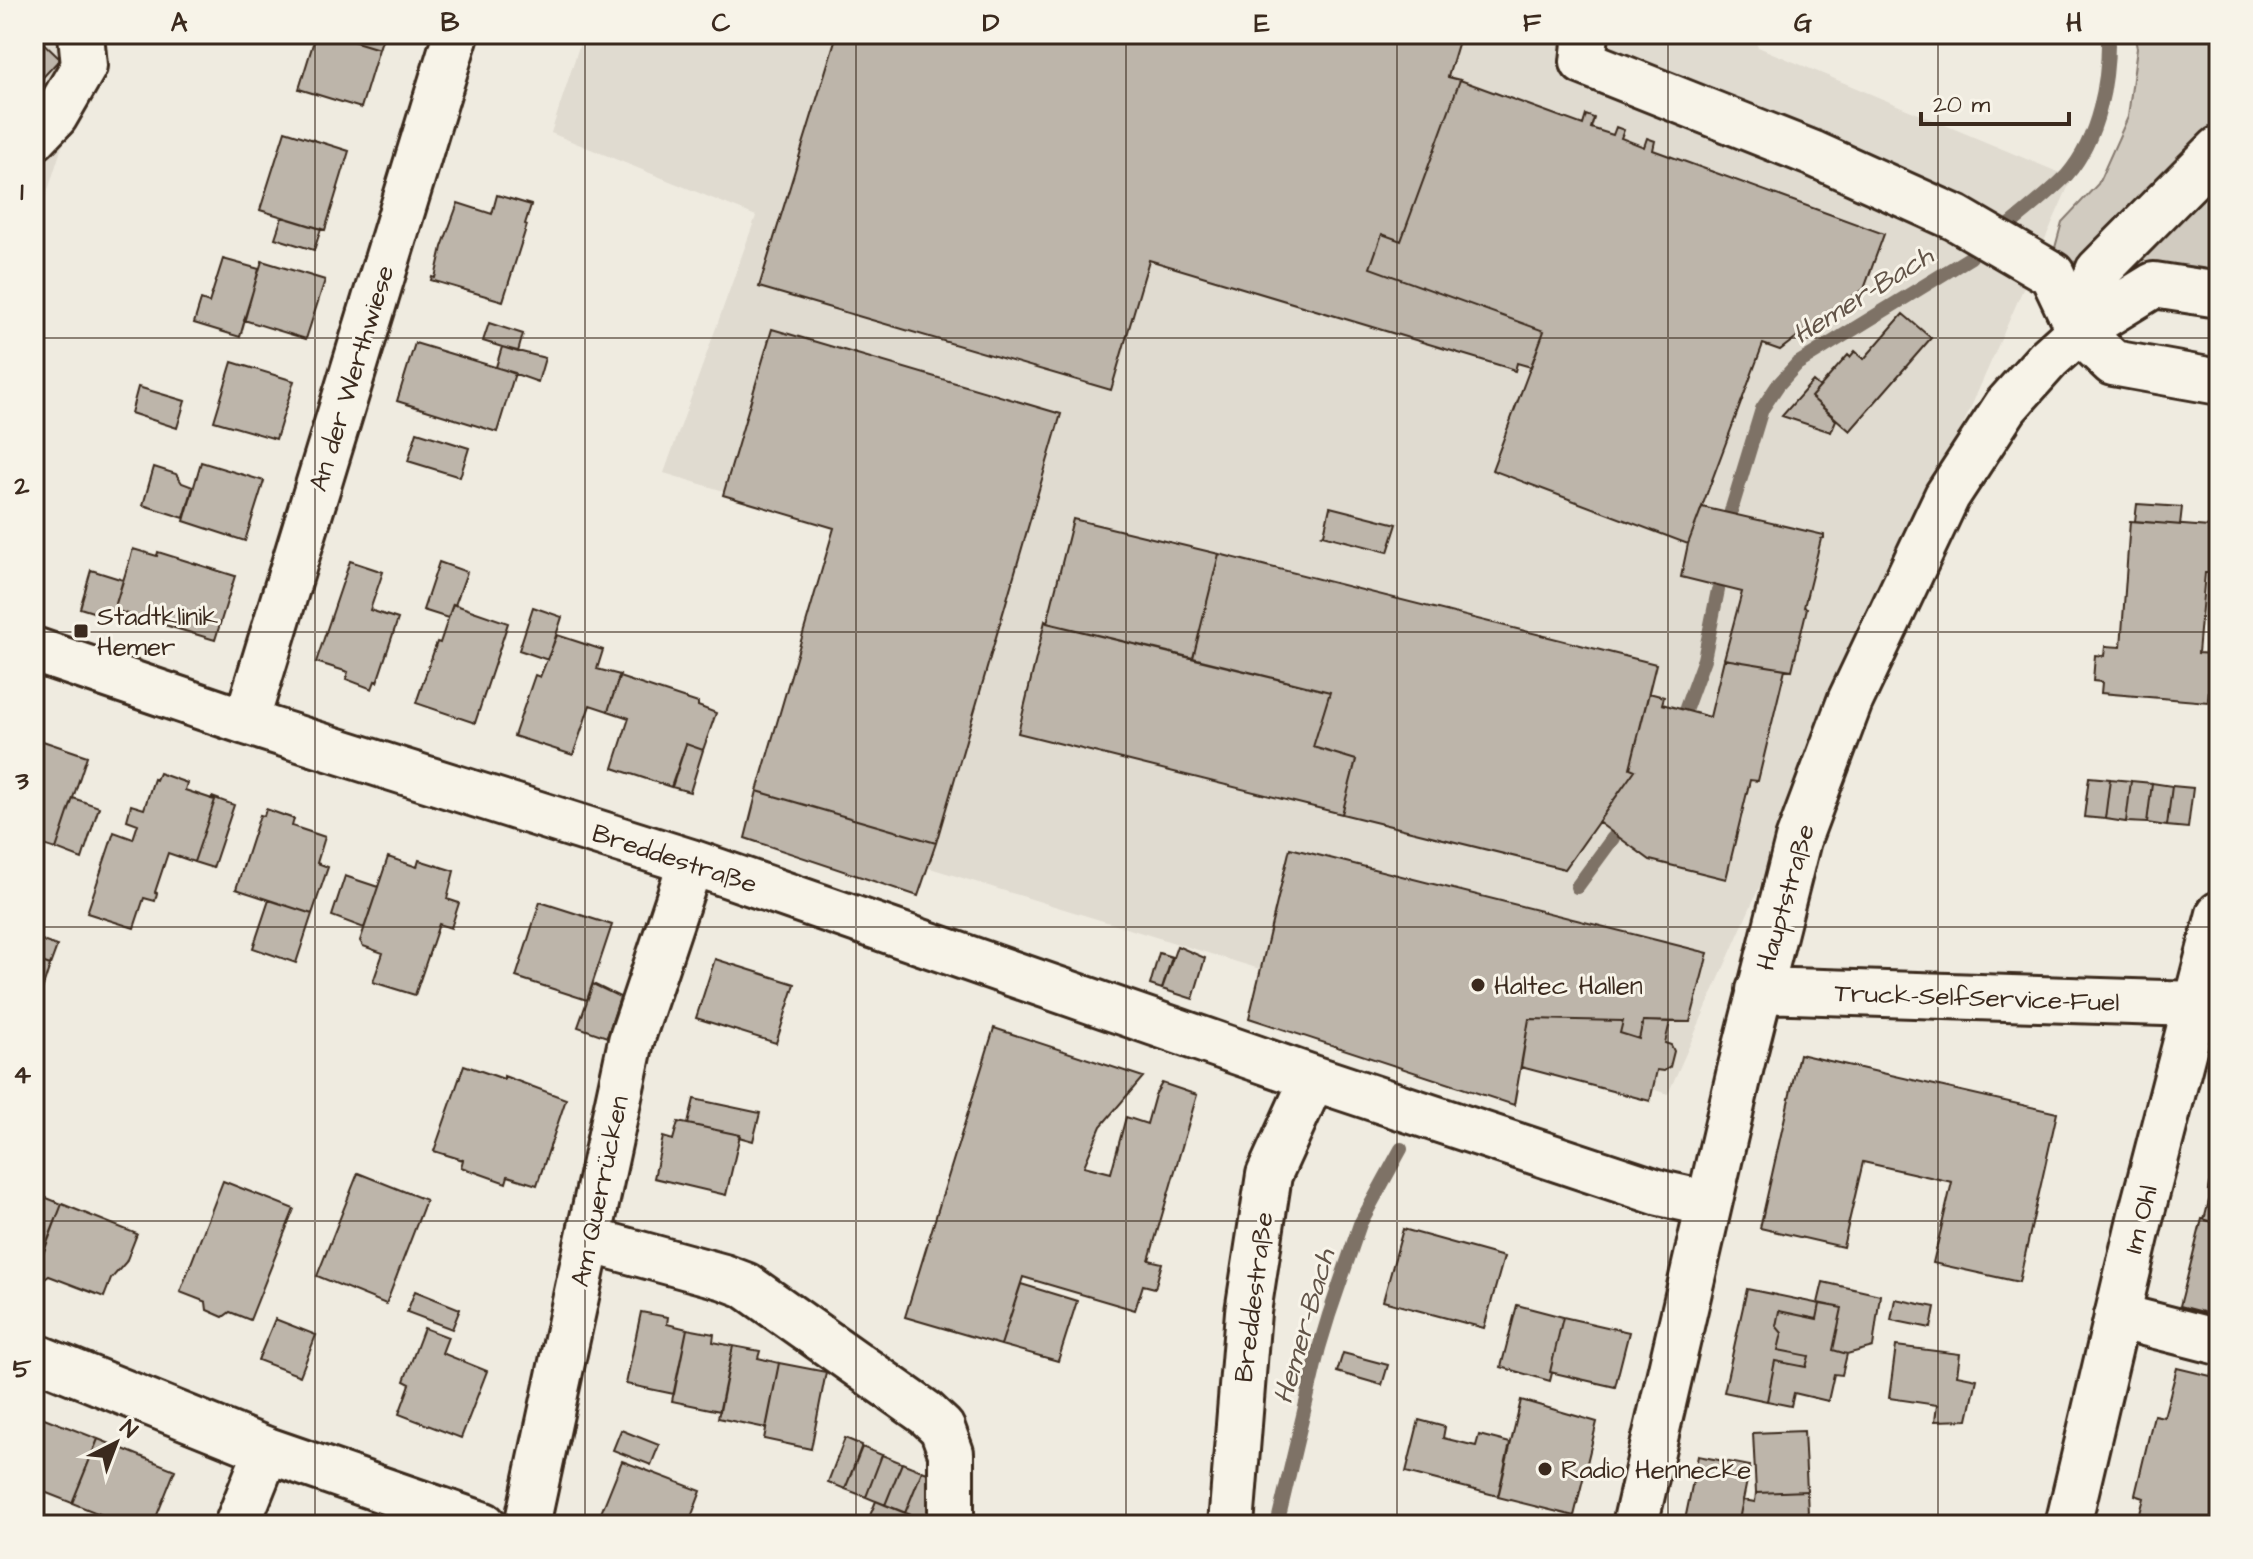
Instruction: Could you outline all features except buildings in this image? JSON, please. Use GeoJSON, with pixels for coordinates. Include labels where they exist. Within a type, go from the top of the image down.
{"type":"FeatureCollection","features":[{"type":"Feature","properties":{"kind":"street"},"geometry":{"type":"LineString","coordinates":[[34,138],[55,116],[84,66],[81,34]]}},
{"type":"Feature","properties":{"kind":"street","name":"An der Werthwiese"},"geometry":{"type":"LineString","coordinates":[[246,722],[456,34]]}},
{"type":"Feature","properties":{"kind":"street"},"geometry":{"type":"LineString","coordinates":[[1586,34],[1583,62],[1814,154],[1914,199],[1956,218],[2052,274],[2079,331],[2113,363],[2219,382]]}},
{"type":"Feature","properties":{"kind":"street"},"geometry":{"type":"LineString","coordinates":[[2079,331],[2098,271],[2219,149]]}},
{"type":"Feature","properties":{"kind":"street","name":"Hauptstraße"},"geometry":{"type":"LineString","coordinates":[[1635,1525],[1759,990],[1798,840],[1850,701],[1947,496],[2006,406],[2048,359],[2079,331],[2154,285],[2219,295]]}},
{"type":"Feature","properties":{"kind":"street","name":"Breddestraße"},"geometry":{"type":"LineString","coordinates":[[34,650],[246,722],[691,862],[1313,1078],[1660,1193],[1709,1204]]}},
{"type":"Feature","properties":{"kind":"street","name":"Am Querrücken"},"geometry":{"type":"LineString","coordinates":[[527,1525],[631,1041],[691,862]]}},
{"type":"Feature","properties":{"kind":"street","name":"Im Ohl"},"geometry":{"type":"LineString","coordinates":[[2068,1525],[2141,1215],[2219,914]]}},
{"type":"Feature","properties":{"kind":"street","name":"Truck-SelfService-Fuel"},"geometry":{"type":"LineString","coordinates":[[1759,990],[2195,1004]]}},
{"type":"Feature","properties":{"kind":"street","name":"Breddestraße"},"geometry":{"type":"LineString","coordinates":[[1231,1525],[1248,1312],[1269,1175],[1313,1078]]}},
{"type":"Feature","properties":{"kind":"street"},"geometry":{"type":"LineString","coordinates":[[589,1240],[745,1285],[926,1413],[942,1428],[951,1453],[951,1525]]}},
{"type":"Feature","properties":{"kind":"street"},"geometry":{"type":"LineString","coordinates":[[2117,1316],[2219,1342]]}},
{"type":"Feature","properties":{"kind":"street"},"geometry":{"type":"LineString","coordinates":[[34,1356],[267,1450],[484,1525]]}},
{"type":"Feature","properties":{"kind":"street"},"geometry":{"type":"LineString","coordinates":[[237,1525],[267,1450]]}},
{"type":"Feature","properties":{"kind":"shaded area"},"geometry":{"type":"Polygon","coordinates":[[[34,34],[98,34],[34,234],[34,34]]]}},
{"type":"Feature","properties":{"kind":"shaded area"},"geometry":{"type":"Polygon","coordinates":[[[583,34],[1751,34],[1758,47],[2072,178],[1668,1094],[780,822],[860,532],[664,473],[756,216],[551,133],[583,34]]]}},
{"type":"Feature","properties":{"kind":"shaded area"},"geometry":{"type":"Polygon","coordinates":[[[2134,34],[2219,34],[2219,275],[2150,271],[2052,259],[2062,222],[2098,184],[2128,117],[2137,48],[2134,34]]]}},
{"type":"Feature","properties":{"kind":"waterway","name":"Hemer-Bach"},"geometry":{"type":"LineString","coordinates":[[2006,228],[2067,175],[2087,144],[2104,90],[2108,34]]}},
{"type":"Feature","properties":{"kind":"waterway","name":"Hemer-Bach"},"geometry":{"type":"LineString","coordinates":[[1731,511],[1762,409],[1797,364],[1971,257]]}},
{"type":"Feature","properties":{"kind":"waterway","name":"Hemer-Bach"},"geometry":{"type":"LineString","coordinates":[[1686,708],[1704,659],[1718,590]]}},
{"type":"Feature","properties":{"kind":"waterway","name":"Hemer-Bach"},"geometry":{"type":"LineString","coordinates":[[1577,887],[1613,838]]}},
{"type":"Feature","properties":{"kind":"waterway","name":"Hemer-Bach"},"geometry":{"type":"LineString","coordinates":[[1277,1525],[1329,1315],[1360,1224],[1401,1149]]}},
{"type":"Feature","properties":{"kind":"place","name":"Stadtklinik Hemer"},"geometry":{"type":"Point","coordinates":[81,631]}},
{"type":"Feature","properties":{"kind":"place","name":"Haltec Hallen"},"geometry":{"type":"Point","coordinates":[1478,985]}},
{"type":"Feature","properties":{"kind":"place","name":"Radio Hennecke"},"geometry":{"type":"Point","coordinates":[1545,1469]}}]}
